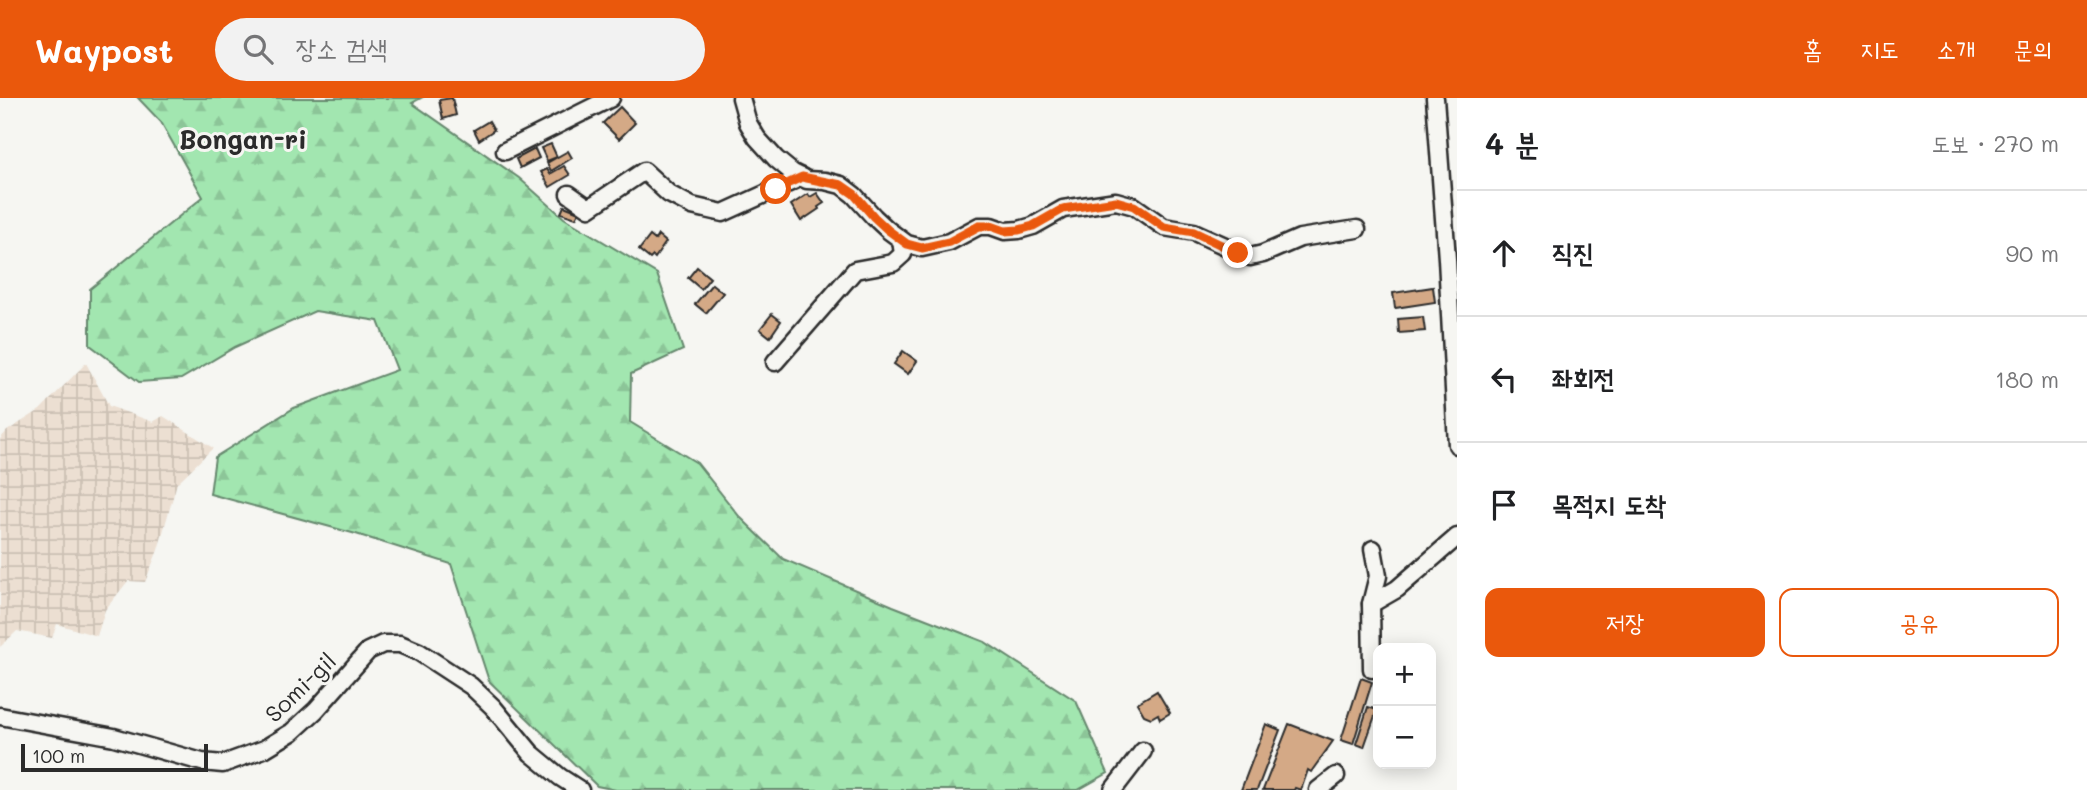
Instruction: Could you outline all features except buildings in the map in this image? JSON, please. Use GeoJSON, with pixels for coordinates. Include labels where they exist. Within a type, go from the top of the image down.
{"type":"FeatureCollection","features":[{"type":"Feature","properties":{"kind":"street"},"geometry":{"type":"LineString","coordinates":[[505,151],[611,98]]}},
{"type":"Feature","properties":{"kind":"street"},"geometry":{"type":"LineString","coordinates":[[741,98],[748,123],[757,138],[784,166],[802,177],[841,185],[854,194],[874,217],[901,240],[922,248],[949,242],[979,226],[991,226],[1005,231],[1019,230],[1033,226],[1063,209],[1116,201],[1134,206],[1164,227],[1194,232],[1250,257],[1300,238],[1357,229]]}},
{"type":"Feature","properties":{"kind":"street"},"geometry":{"type":"LineString","coordinates":[[1435,98],[1452,259],[1457,445]]}},
{"type":"Feature","properties":{"kind":"street"},"geometry":{"type":"LineString","coordinates":[[1440,161],[1457,160]]}},
{"type":"Feature","properties":{"kind":"street"},"geometry":{"type":"LineString","coordinates":[[569,194],[589,208],[644,171],[669,194],[692,205],[723,214],[802,177]]}},
{"type":"Feature","properties":{"kind":"street"},"geometry":{"type":"LineString","coordinates":[[775,362],[855,270],[893,263],[903,254],[901,240]]}},
{"type":"Feature","properties":{"kind":"street"},"geometry":{"type":"LineString","coordinates":[[1371,604],[1397,589],[1457,537]]}},
{"type":"Feature","properties":{"kind":"street"},"geometry":{"type":"LineString","coordinates":[[1372,669],[1371,604],[1378,576],[1373,549]]}},
{"type":"Feature","properties":{"kind":"street","name":"Somi-gil"},"geometry":{"type":"LineString","coordinates":[[0,716],[114,737],[202,762],[223,764],[264,749],[292,732],[316,710],[368,651],[383,643],[400,644],[419,652],[471,686],[493,707],[531,753],[580,790]]}},
{"type":"Feature","properties":{"kind":"street"},"geometry":{"type":"LineString","coordinates":[[1113,790],[1143,751]]}},
{"type":"Feature","properties":{"kind":"street"},"geometry":{"type":"LineString","coordinates":[[1318,790],[1336,776]]}},
{"type":"Feature","properties":{"kind":"shaded area"},"geometry":{"type":"Polygon","coordinates":[[[86,363],[109,406],[153,422],[163,416],[213,448],[177,483],[158,550],[145,582],[128,581],[105,610],[97,636],[57,624],[52,638],[17,631],[0,647],[0,439],[7,431],[40,410],[86,363]]]}},
{"type":"Feature","properties":{"kind":"green space"},"geometry":{"type":"Polygon","coordinates":[[[138,98],[421,98],[412,103],[519,178],[564,218],[657,274],[683,350],[631,374],[630,422],[697,463],[739,516],[783,559],[985,642],[1076,701],[1108,773],[1078,790],[616,790],[597,786],[489,681],[451,564],[356,534],[210,494],[215,457],[294,408],[397,370],[378,321],[315,311],[235,347],[181,379],[139,382],[90,345],[90,289],[203,197],[161,122],[138,98]]]}},
{"type":"Feature","properties":{"kind":"district","name":"Bongan-ri"},"geometry":{"type":"Point","coordinates":[243,139]}},
{"type":"Feature","properties":{"kind":"route"},"geometry":{"type":"LineString","coordinates":[[776,189],[802,177],[841,185],[854,194],[888,230],[907,244],[922,248],[949,242],[979,226],[991,226],[1005,231],[1019,230],[1033,226],[1063,209],[1094,202],[1116,201],[1134,206],[1164,227],[1194,232],[1238,253]]}}]}
